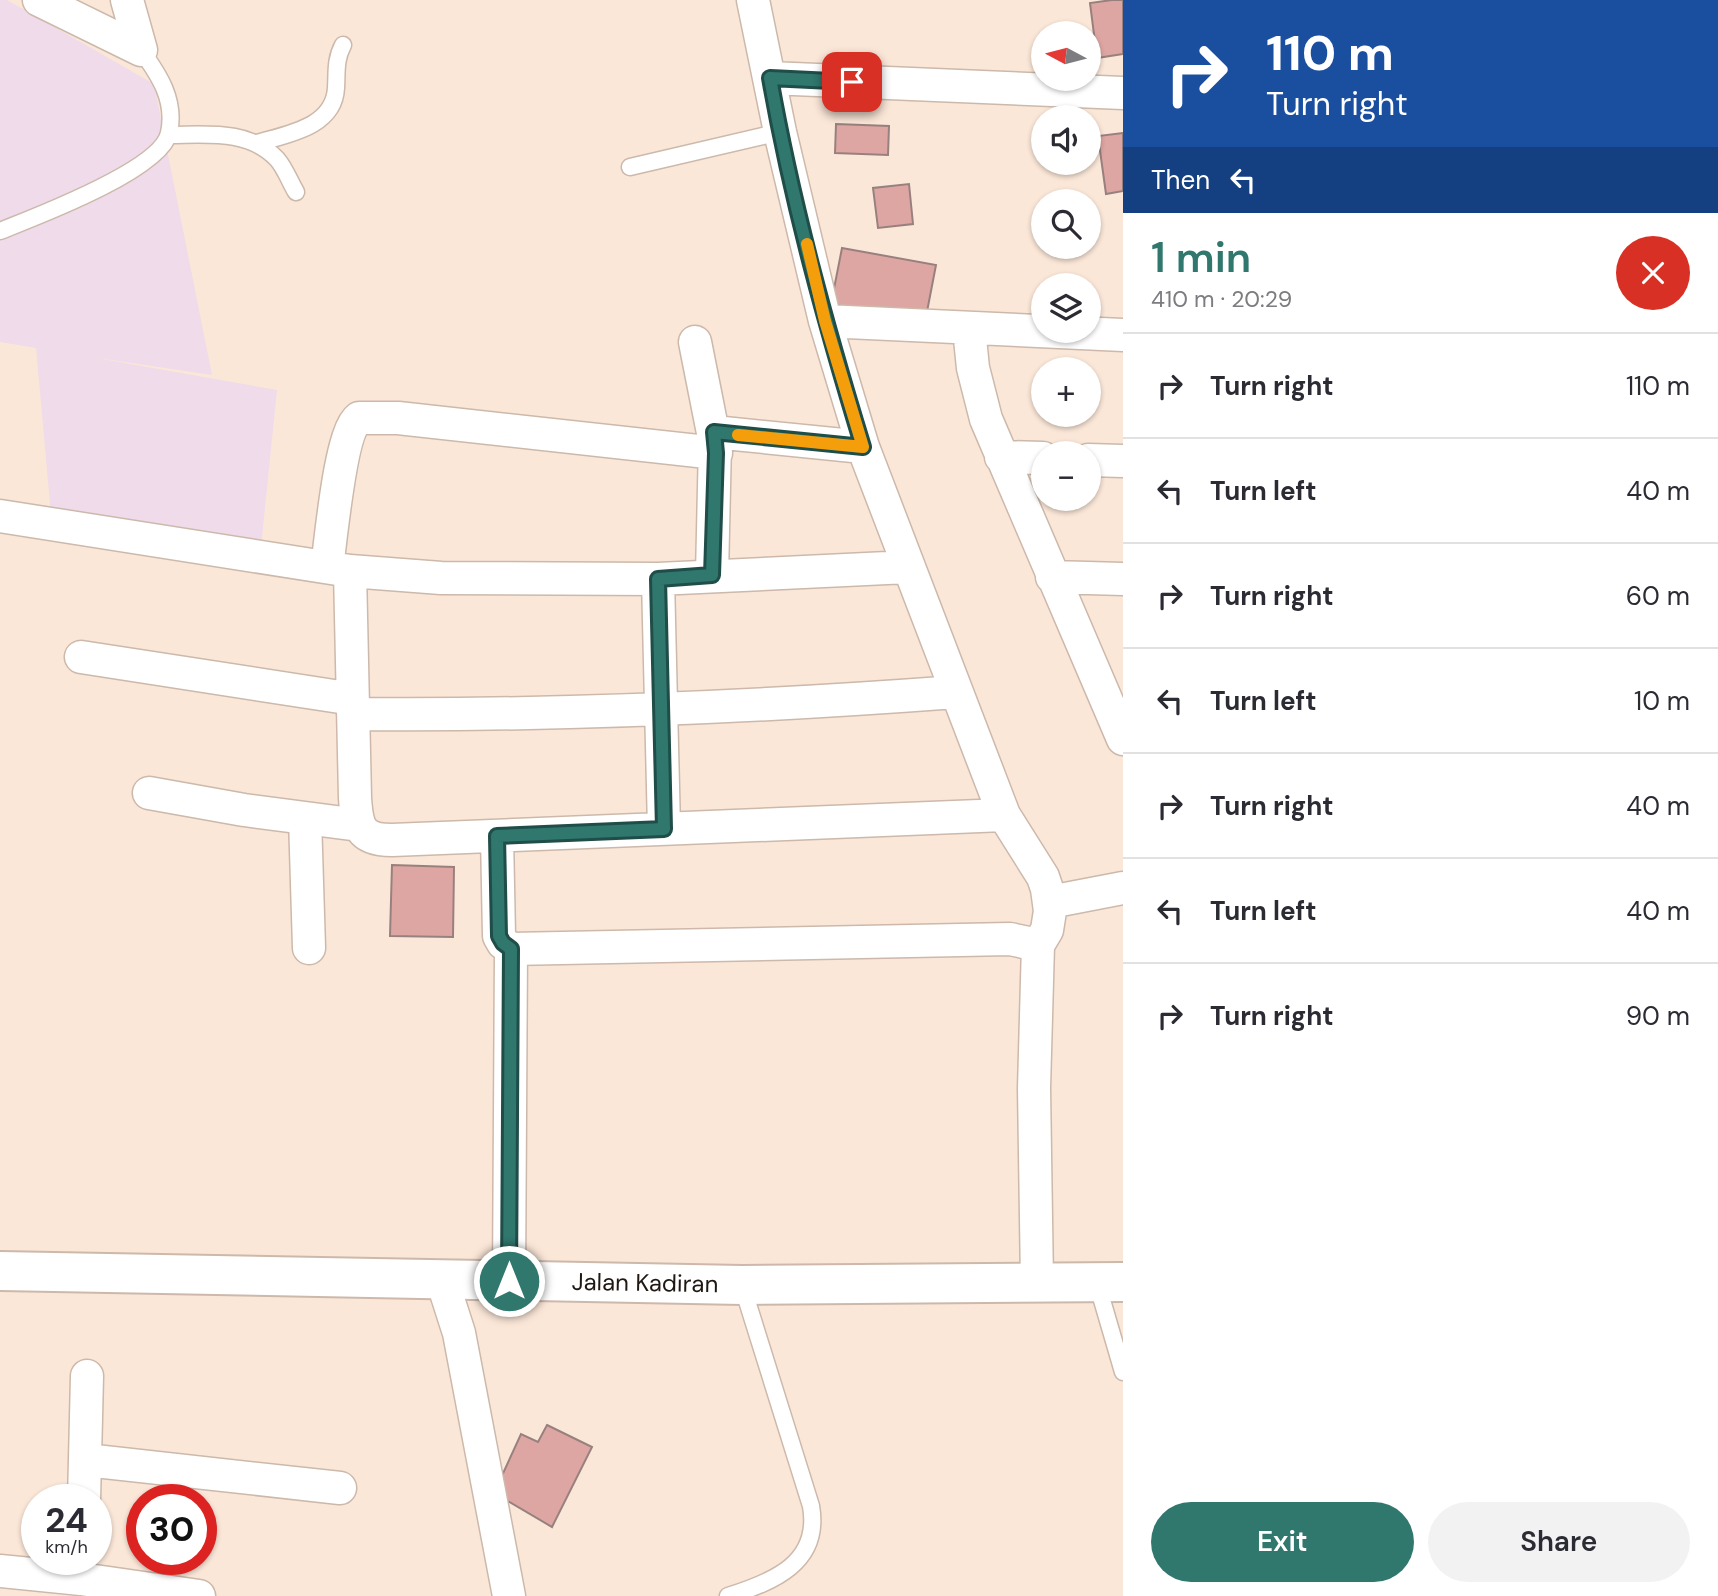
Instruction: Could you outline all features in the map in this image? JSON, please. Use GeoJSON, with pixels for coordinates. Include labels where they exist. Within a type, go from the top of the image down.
{"type":"FeatureCollection","features":[{"type":"Feature","properties":{"kind":"street"},"geometry":{"type":"LineString","coordinates":[[39,0],[141,50]]}},
{"type":"Feature","properties":{"kind":"street"},"geometry":{"type":"LineString","coordinates":[[127,0],[141,50]]}},
{"type":"Feature","properties":{"kind":"street"},"geometry":{"type":"LineString","coordinates":[[753,0],[780,132],[825,321],[863,447],[1004,815],[1042,877],[1050,902],[1046,930],[1038,945],[1034,1088],[1037,1283]]}},
{"type":"Feature","properties":{"kind":"street"},"geometry":{"type":"LineString","coordinates":[[770,78],[1123,93]]}},
{"type":"Feature","properties":{"kind":"street"},"geometry":{"type":"LineString","coordinates":[[825,321],[1123,335]]}},
{"type":"Feature","properties":{"kind":"street"},"geometry":{"type":"LineString","coordinates":[[969,329],[978,396],[1001,457],[1123,739]]}},
{"type":"Feature","properties":{"kind":"street"},"geometry":{"type":"LineString","coordinates":[[695,342],[715,443],[712,575]]}},
{"type":"Feature","properties":{"kind":"street"},"geometry":{"type":"LineString","coordinates":[[863,447],[715,443],[374,416],[359,418],[349,432],[344,452],[338,569],[353,706],[355,798],[359,825],[364,834],[380,840],[1004,815]]}},
{"type":"Feature","properties":{"kind":"street"},"geometry":{"type":"LineString","coordinates":[[1001,457],[1031,458]]}},
{"type":"Feature","properties":{"kind":"street"},"geometry":{"type":"LineString","coordinates":[[1101,460],[1123,461]]}},
{"type":"Feature","properties":{"kind":"street"},"geometry":{"type":"LineString","coordinates":[[0,516],[338,569],[442,578],[658,579],[908,566]]}},
{"type":"Feature","properties":{"kind":"street"},"geometry":{"type":"LineString","coordinates":[[1052,577],[1123,579]]}},
{"type":"Feature","properties":{"kind":"street"},"geometry":{"type":"LineString","coordinates":[[658,579],[664,829]]}},
{"type":"Feature","properties":{"kind":"street"},"geometry":{"type":"LineString","coordinates":[[81,657],[353,706],[663,710],[956,692]]}},
{"type":"Feature","properties":{"kind":"street"},"geometry":{"type":"LineString","coordinates":[[149,793],[359,825]]}},
{"type":"Feature","properties":{"kind":"street"},"geometry":{"type":"LineString","coordinates":[[305,818],[309,948]]}},
{"type":"Feature","properties":{"kind":"street"},"geometry":{"type":"LineString","coordinates":[[497,836],[499,936],[511,949],[1010,939],[1038,945]]}},
{"type":"Feature","properties":{"kind":"street"},"geometry":{"type":"LineString","coordinates":[[1050,902],[1123,888]]}},
{"type":"Feature","properties":{"kind":"street"},"geometry":{"type":"LineString","coordinates":[[509,1281],[511,949]]}},
{"type":"Feature","properties":{"kind":"street","name":"Jalan Kadiran"},"geometry":{"type":"LineString","coordinates":[[0,1271],[743,1285],[1110,1282]]}},
{"type":"Feature","properties":{"kind":"street"},"geometry":{"type":"LineString","coordinates":[[442,1280],[459,1333],[509,1596]]}},
{"type":"Feature","properties":{"kind":"street"},"geometry":{"type":"LineString","coordinates":[[85,1484],[88,1376]]}},
{"type":"Feature","properties":{"kind":"street"},"geometry":{"type":"LineString","coordinates":[[86,1460],[340,1488]]}},
{"type":"Feature","properties":{"kind":"street"},"geometry":{"type":"LineString","coordinates":[[0,1571],[21,1570]]}},
{"type":"Feature","properties":{"kind":"street"},"geometry":{"type":"LineString","coordinates":[[107,1575],[199,1596]]}},
{"type":"Feature","properties":{"kind":"lane"},"geometry":{"type":"LineString","coordinates":[[257,143],[291,133],[320,120],[334,104],[338,55],[343,45]]}},
{"type":"Feature","properties":{"kind":"lane"},"geometry":{"type":"LineString","coordinates":[[0,231],[95,192],[159,151],[169,135],[170,108],[163,81],[141,50]]}},
{"type":"Feature","properties":{"kind":"lane"},"geometry":{"type":"LineString","coordinates":[[630,167],[780,132]]}},
{"type":"Feature","properties":{"kind":"lane"},"geometry":{"type":"LineString","coordinates":[[169,135],[233,136],[257,143],[278,160],[296,192]]}},
{"type":"Feature","properties":{"kind":"lane"},"geometry":{"type":"LineString","coordinates":[[1110,1282],[1123,1372]]}},
{"type":"Feature","properties":{"kind":"lane"},"geometry":{"type":"LineString","coordinates":[[728,1596],[780,1576],[800,1558],[810,1542],[814,1518],[743,1285]]}},
{"type":"Feature","properties":{"kind":"shaded area"},"geometry":{"type":"Polygon","coordinates":[[[0,0],[7,0],[154,84],[212,375],[91,357],[277,390],[261,547],[51,514],[36,348],[0,342],[0,0]]]}},
{"type":"Feature","properties":{"kind":"building"},"geometry":{"type":"Polygon","coordinates":[[[1123,0],[1123,54],[1101,57],[1101,21],[1092,21],[1090,3],[1123,0]]]}},
{"type":"Feature","properties":{"kind":"building"},"geometry":{"type":"Polygon","coordinates":[[[836,124],[889,126],[888,155],[835,153],[836,124]]]}},
{"type":"Feature","properties":{"kind":"building"},"geometry":{"type":"Polygon","coordinates":[[[1123,133],[1123,191],[1106,194],[1101,136],[1123,133]]]}},
{"type":"Feature","properties":{"kind":"building"},"geometry":{"type":"Polygon","coordinates":[[[909,184],[913,224],[878,228],[873,188],[909,184]]]}},
{"type":"Feature","properties":{"kind":"building"},"geometry":{"type":"Polygon","coordinates":[[[842,248],[936,265],[925,322],[831,304],[842,248]]]}},
{"type":"Feature","properties":{"kind":"building"},"geometry":{"type":"Polygon","coordinates":[[[392,865],[454,867],[453,937],[390,936],[392,865]]]}},
{"type":"Feature","properties":{"kind":"building"},"geometry":{"type":"Polygon","coordinates":[[[547,1425],[592,1447],[552,1527],[494,1493],[521,1434],[538,1442],[547,1425]]]}},
{"type":"Feature","properties":{"kind":"slow traffic"},"geometry":{"type":"LineString","coordinates":[[738,435],[863,447],[825,321],[807,244]]}},
{"type":"Feature","properties":{"kind":"route"},"geometry":{"type":"LineString","coordinates":[[509,1281],[511,949],[499,936],[497,836],[664,829],[658,579],[712,575],[716,453],[714,432],[863,447],[825,321],[780,132],[770,78],[852,82]]}}]}
